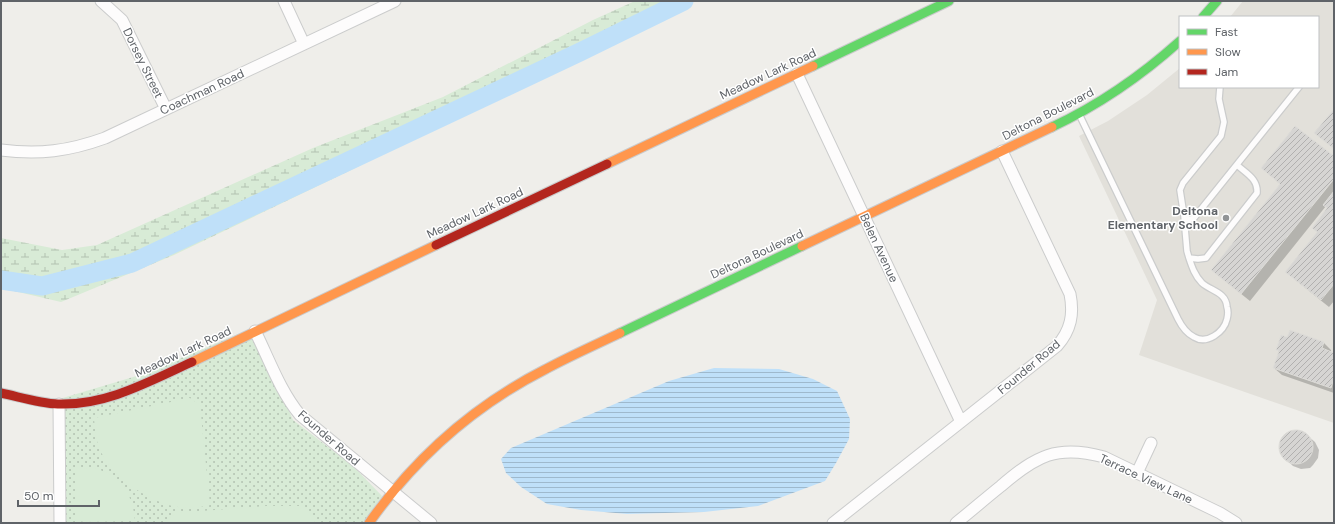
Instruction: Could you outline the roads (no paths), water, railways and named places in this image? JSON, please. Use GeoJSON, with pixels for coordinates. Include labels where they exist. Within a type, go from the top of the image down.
{"type":"FeatureCollection","features":[{"type":"Feature","properties":{"kind":"street","name":"Dorsey Street"},"geometry":{"type":"LineString","coordinates":[[101,1],[122,20],[166,109]]}},
{"type":"Feature","properties":{"kind":"street"},"geometry":{"type":"LineString","coordinates":[[284,1],[304,44]]}},
{"type":"Feature","properties":{"kind":"street","name":"Coachman Road"},"geometry":{"type":"LineString","coordinates":[[1,150],[19,153],[60,151],[83,146],[106,138],[395,1]]}},
{"type":"Feature","properties":{"kind":"street","name":"Meadow Lark Road"},"geometry":{"type":"LineString","coordinates":[[1,393],[59,404],[99,399],[132,390],[950,1]]}},
{"type":"Feature","properties":{"kind":"street"},"geometry":{"type":"LineString","coordinates":[[1204,16],[1218,1]]}},
{"type":"Feature","properties":{"kind":"street","name":"Deltona Boulevard"},"geometry":{"type":"LineString","coordinates":[[369,523],[392,492],[428,453],[456,427],[514,386],[545,369],[1079,114],[1108,98],[1135,79],[1179,42]]}},
{"type":"Feature","properties":{"kind":"street","name":"Belen Avenue"},"geometry":{"type":"LineString","coordinates":[[797,74],[962,422]]}},
{"type":"Feature","properties":{"kind":"street","name":"Founder Road"},"geometry":{"type":"LineString","coordinates":[[833,523],[1057,346],[1063,339],[1068,329],[1072,318],[1070,294],[1002,151]]}},
{"type":"Feature","properties":{"kind":"street","name":"Founder Road"},"geometry":{"type":"LineString","coordinates":[[255,331],[290,404],[300,415],[431,523]]}},
{"type":"Feature","properties":{"kind":"street"},"geometry":{"type":"LineString","coordinates":[[59,404],[60,523]]}},
{"type":"Feature","properties":{"kind":"street"},"geometry":{"type":"LineString","coordinates":[[1138,473],[1151,443]]}},
{"type":"Feature","properties":{"kind":"street","name":"Terrace View Lane"},"geometry":{"type":"LineString","coordinates":[[956,523],[1030,463],[1044,456],[1072,452],[1088,453],[1104,457],[1236,523]]}},
{"type":"Feature","properties":{"kind":"lane"},"geometry":{"type":"LineString","coordinates":[[1079,114],[1178,319],[1184,329],[1195,338],[1207,339],[1217,335],[1224,327],[1228,318],[1227,304],[1221,294],[1202,283],[1195,274],[1187,251],[1180,190],[1183,183],[1221,136],[1224,122],[1219,99],[1220,88]]}},
{"type":"Feature","properties":{"kind":"lane"},"geometry":{"type":"LineString","coordinates":[[1184,216],[1189,220],[1194,218],[1298,88]]}},
{"type":"Feature","properties":{"kind":"lane"},"geometry":{"type":"LineString","coordinates":[[1189,258],[1206,258],[1257,193],[1257,186],[1254,180],[1237,165]]}},
{"type":"Feature","properties":{"kind":"water"},"geometry":{"type":"Polygon","coordinates":[[[714,368],[779,369],[813,379],[837,391],[850,419],[849,439],[825,481],[758,506],[704,512],[627,514],[581,510],[547,504],[521,487],[506,473],[501,459],[511,448],[669,381],[714,368]]]}},
{"type":"Feature","properties":{"kind":"waterway"},"geometry":{"type":"LineString","coordinates":[[1,280],[42,286],[132,263],[580,52],[684,1]]}},
{"type":"Feature","properties":{"kind":"place","name":"Deltona Elementary School"},"geometry":{"type":"Point","coordinates":[1226,218]}}]}
